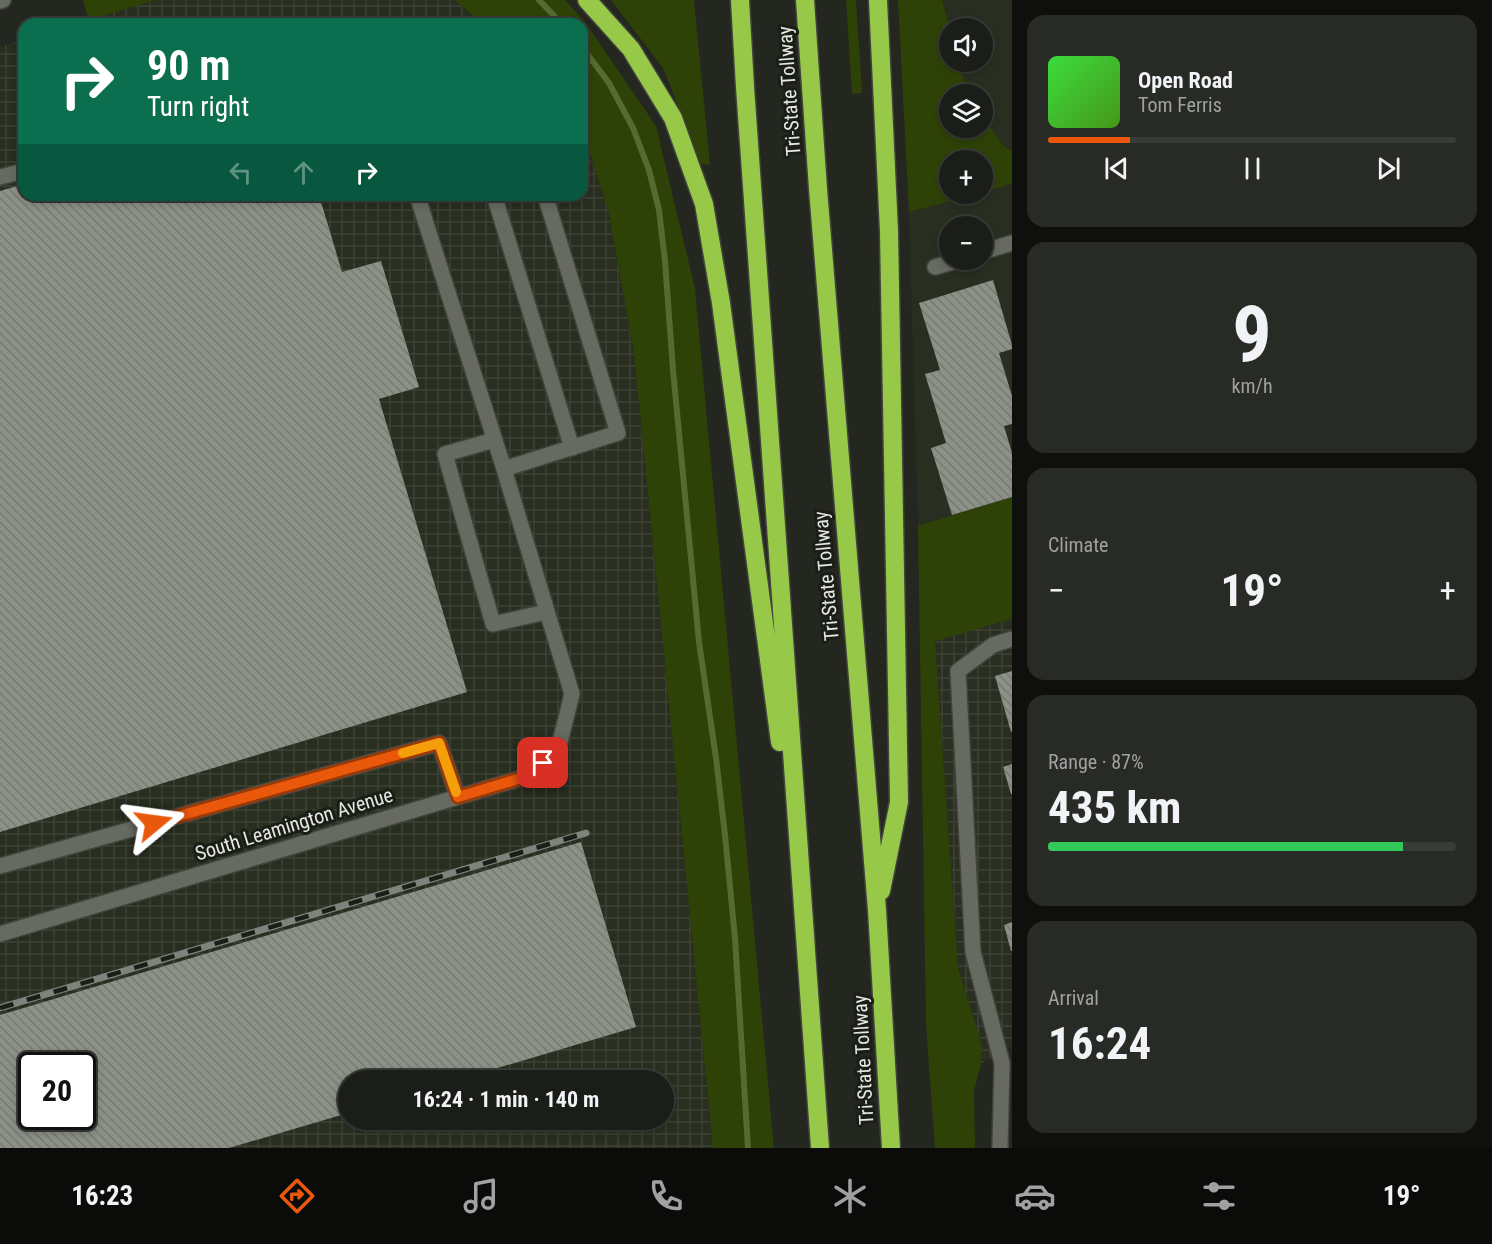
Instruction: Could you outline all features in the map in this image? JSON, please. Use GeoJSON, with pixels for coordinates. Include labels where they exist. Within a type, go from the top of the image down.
{"type":"FeatureCollection","features":[{"type":"Feature","properties":{"kind":"highway"},"geometry":{"type":"LineString","coordinates":[[587,0],[631,49],[673,118],[704,204],[721,303],[803,919]]}},
{"type":"Feature","properties":{"kind":"highway"},"geometry":{"type":"LineString","coordinates":[[741,0],[746,99],[820,1148]]}},
{"type":"Feature","properties":{"kind":"highway","name":"Tri-State Tollway"},"geometry":{"type":"LineString","coordinates":[[805,0],[877,910],[891,1148]]}},
{"type":"Feature","properties":{"kind":"highway"},"geometry":{"type":"LineString","coordinates":[[877,910],[899,802],[889,231],[878,0]]}},
{"type":"Feature","properties":{"kind":"street"},"geometry":{"type":"LineString","coordinates":[[0,177],[18,172]]}},
{"type":"Feature","properties":{"kind":"street"},"geometry":{"type":"LineString","coordinates":[[419,201],[504,469],[546,612],[493,624],[445,454],[494,440]]}},
{"type":"Feature","properties":{"kind":"street"},"geometry":{"type":"LineString","coordinates":[[496,201],[572,448]]}},
{"type":"Feature","properties":{"kind":"street"},"geometry":{"type":"LineString","coordinates":[[504,469],[618,433],[546,201]]}},
{"type":"Feature","properties":{"kind":"street"},"geometry":{"type":"LineString","coordinates":[[993,249],[1012,243]]}},
{"type":"Feature","properties":{"kind":"street"},"geometry":{"type":"LineString","coordinates":[[935,267],[939,266]]}},
{"type":"Feature","properties":{"kind":"street","name":"South Leamington Avenue"},"geometry":{"type":"LineString","coordinates":[[0,934],[528,776],[558,750],[572,694],[546,612]]}},
{"type":"Feature","properties":{"kind":"street"},"geometry":{"type":"LineString","coordinates":[[1000,1148],[1007,1061],[973,952],[958,671],[993,645],[1012,639]]}},
{"type":"Feature","properties":{"kind":"street"},"geometry":{"type":"LineString","coordinates":[[0,866],[439,743],[458,797]]}},
{"type":"Feature","properties":{"kind":"shaded area"},"geometry":{"type":"Polygon","coordinates":[[[156,0],[455,0],[476,18],[96,18],[156,0]]]}},
{"type":"Feature","properties":{"kind":"shaded area"},"geometry":{"type":"Polygon","coordinates":[[[942,0],[1012,0],[1012,151],[1003,146],[993,130],[993,84],[966,84],[962,72],[993,72],[993,18],[947,18],[942,0]]]}},
{"type":"Feature","properties":{"kind":"shaded area"},"geometry":{"type":"Polygon","coordinates":[[[18,41],[18,201],[588,201],[588,147],[608,209],[634,353],[713,1148],[0,1148],[0,47],[18,41]]]}},
{"type":"Feature","properties":{"kind":"shaded area"},"geometry":{"type":"Polygon","coordinates":[[[1012,184],[1012,497],[918,526],[909,212],[939,204],[993,204],[993,189],[1012,184]]]}},
{"type":"Feature","properties":{"kind":"shaded area"},"geometry":{"type":"Polygon","coordinates":[[[1012,619],[1012,1047],[999,1051],[981,1064],[982,1046],[958,968],[935,640],[1012,619]]]}},
{"type":"Feature","properties":{"kind":"green space"},"geometry":{"type":"Polygon","coordinates":[[[83,0],[156,0],[96,18],[88,18],[83,0]]]}},
{"type":"Feature","properties":{"kind":"green space"},"geometry":{"type":"Polygon","coordinates":[[[455,0],[565,0],[581,18],[476,18],[455,0]]]}},
{"type":"Feature","properties":{"kind":"green space"},"geometry":{"type":"Polygon","coordinates":[[[611,0],[694,0],[710,165],[701,164],[663,68],[611,0]]]}},
{"type":"Feature","properties":{"kind":"green space"},"geometry":{"type":"Polygon","coordinates":[[[846,0],[856,0],[862,93],[852,94],[846,0]]]}},
{"type":"Feature","properties":{"kind":"green space"},"geometry":{"type":"Polygon","coordinates":[[[898,0],[942,0],[947,18],[939,18],[939,72],[962,72],[966,84],[939,84],[939,138],[993,138],[993,130],[1003,146],[1012,151],[1012,184],[993,189],[993,150],[939,150],[939,204],[909,212],[898,0]]]}},
{"type":"Feature","properties":{"kind":"green space"},"geometry":{"type":"Polygon","coordinates":[[[588,26],[656,126],[695,289],[774,1148],[713,1148],[634,353],[608,209],[588,147],[588,26]]]}},
{"type":"Feature","properties":{"kind":"green space"},"geometry":{"type":"Polygon","coordinates":[[[1012,497],[1012,619],[935,641],[958,968],[982,1046],[981,1064],[974,1091],[975,1148],[935,1148],[926,1023],[918,526],[1012,497]]]}},
{"type":"Feature","properties":{"kind":"building"},"geometry":{"type":"Polygon","coordinates":[[[18,186],[18,201],[321,201],[342,272],[381,261],[419,387],[379,399],[467,692],[0,832],[0,191],[18,186]]]}},
{"type":"Feature","properties":{"kind":"building"},"geometry":{"type":"Polygon","coordinates":[[[993,280],[1012,345],[1012,349],[999,353],[1012,396],[1012,424],[1004,426],[1012,453],[1012,497],[952,515],[931,448],[946,443],[925,374],[940,370],[919,303],[993,280]]]}},
{"type":"Feature","properties":{"kind":"building"},"geometry":{"type":"Polygon","coordinates":[[[1012,671],[1012,732],[1011,732],[995,676],[1012,671]]]}},
{"type":"Feature","properties":{"kind":"building"},"geometry":{"type":"Polygon","coordinates":[[[1012,764],[1012,794],[1011,794],[1003,767],[1012,764]]]}},
{"type":"Feature","properties":{"kind":"building"},"geometry":{"type":"Polygon","coordinates":[[[581,842],[636,1027],[491,1070],[338,1070],[338,1116],[229,1148],[0,1148],[0,1015],[581,842]]]}},
{"type":"Feature","properties":{"kind":"building"},"geometry":{"type":"Polygon","coordinates":[[[1012,922],[1012,951],[1011,951],[1004,925],[1012,922]]]}},
{"type":"Feature","properties":{"kind":"waterway"},"geometry":{"type":"LineString","coordinates":[[539,0],[556,18]]}},
{"type":"Feature","properties":{"kind":"waterway"},"geometry":{"type":"LineString","coordinates":[[588,55],[609,83],[633,128],[649,170],[659,210],[699,642],[716,758],[735,938],[748,1148]]}},
{"type":"Feature","properties":{"kind":"railway"},"geometry":{"type":"LineString","coordinates":[[0,1008],[586,833]]}},
{"type":"Feature","properties":{"kind":"slow traffic"},"geometry":{"type":"LineString","coordinates":[[403,753],[439,743],[456,792]]}},
{"type":"Feature","properties":{"kind":"route"},"geometry":{"type":"LineString","coordinates":[[154,823],[439,743],[458,797],[528,776],[543,763]]}}]}
